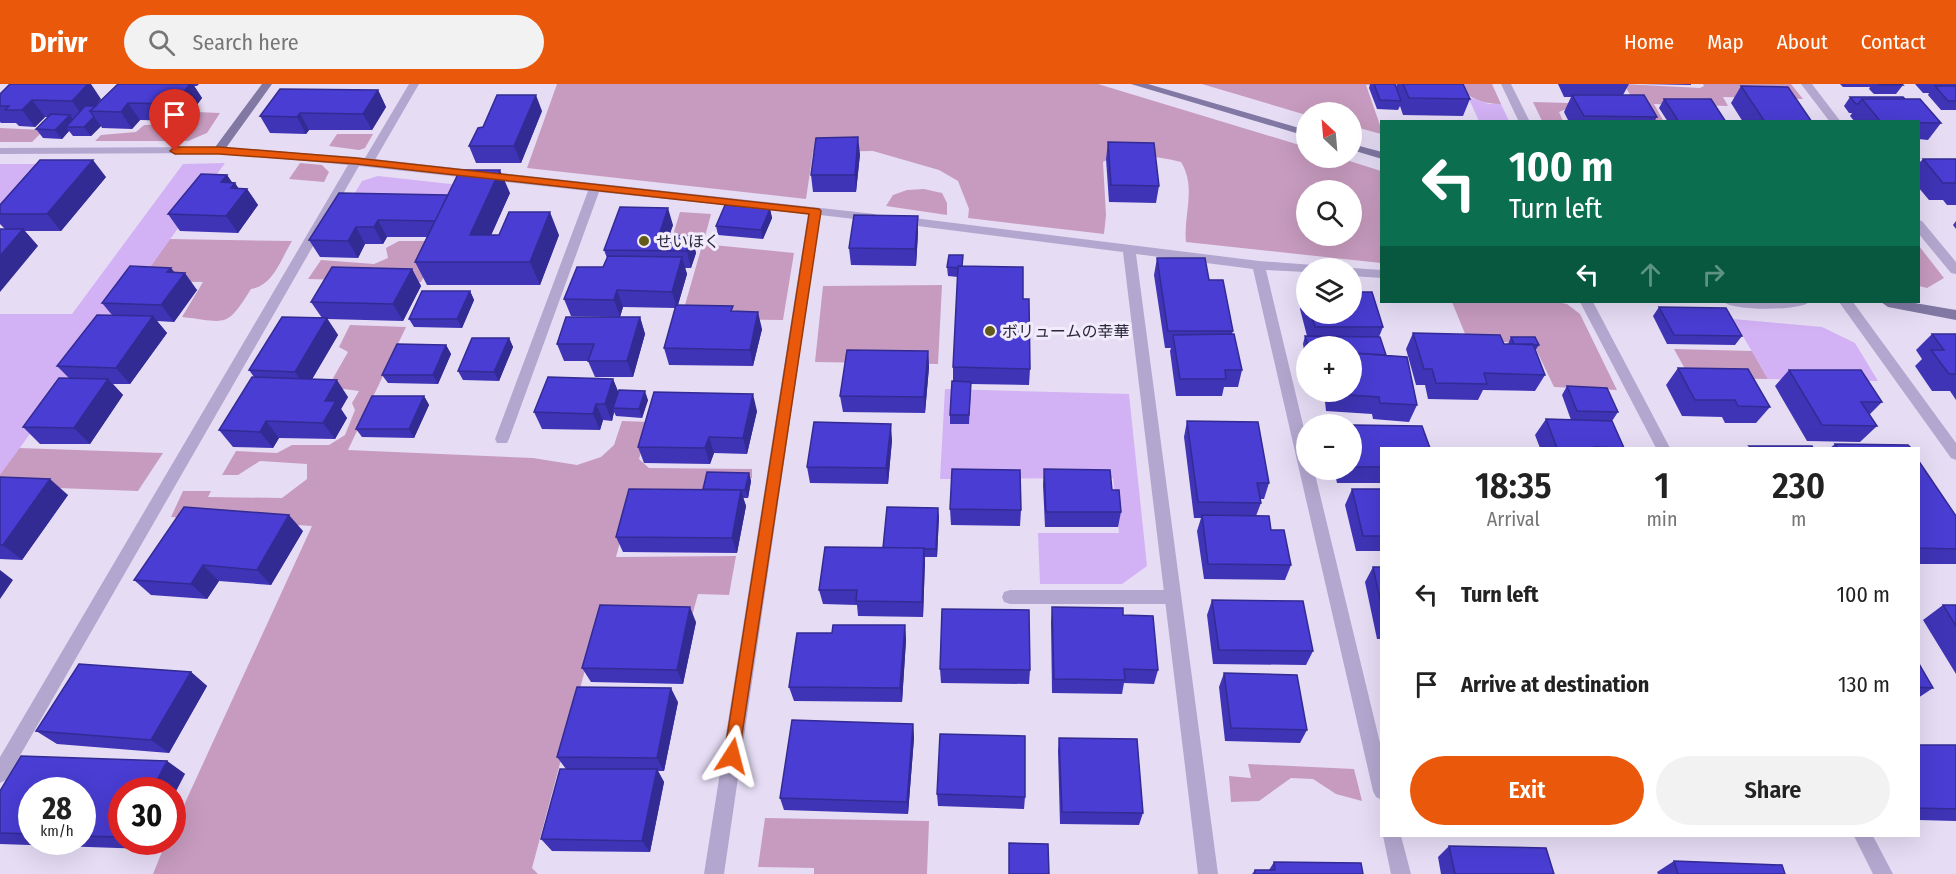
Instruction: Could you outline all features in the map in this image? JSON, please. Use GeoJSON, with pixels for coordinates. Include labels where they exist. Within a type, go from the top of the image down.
{"type":"FeatureCollection","features":[{"type":"Feature","properties":{"kind":"street"},"geometry":{"type":"LineString","coordinates":[[219,150],[267,84]]}},
{"type":"Feature","properties":{"kind":"street"},"geometry":{"type":"LineString","coordinates":[[0,774],[362,162],[414,84]]}},
{"type":"Feature","properties":{"kind":"street"},"geometry":{"type":"LineString","coordinates":[[1136,84],[1296,130]]}},
{"type":"Feature","properties":{"kind":"street"},"geometry":{"type":"LineString","coordinates":[[1506,84],[1524,120]]}},
{"type":"Feature","properties":{"kind":"street"},"geometry":{"type":"LineString","coordinates":[[1806,84],[1834,120]]}},
{"type":"Feature","properties":{"kind":"street"},"geometry":{"type":"LineString","coordinates":[[0,151],[219,150],[362,162],[815,211],[1259,265],[1296,267]]}},
{"type":"Feature","properties":{"kind":"street"},"geometry":{"type":"LineString","coordinates":[[1362,150],[1380,155]]}},
{"type":"Feature","properties":{"kind":"street"},"geometry":{"type":"LineString","coordinates":[[502,440],[595,188]]}},
{"type":"Feature","properties":{"kind":"street"},"geometry":{"type":"LineString","coordinates":[[714,874],[815,211]]}},
{"type":"Feature","properties":{"kind":"street"},"geometry":{"type":"LineString","coordinates":[[1920,226],[1956,270]]}},
{"type":"Feature","properties":{"kind":"street"},"geometry":{"type":"LineString","coordinates":[[1129,249],[1208,874]]}},
{"type":"Feature","properties":{"kind":"street"},"geometry":{"type":"LineString","coordinates":[[1259,265],[1380,782]]}},
{"type":"Feature","properties":{"kind":"street"},"geometry":{"type":"LineString","coordinates":[[1362,273],[1380,274]]}},
{"type":"Feature","properties":{"kind":"street"},"geometry":{"type":"LineString","coordinates":[[1588,303],[1662,447]]}},
{"type":"Feature","properties":{"kind":"street"},"geometry":{"type":"LineString","coordinates":[[1748,303],[1784,303]]}},
{"type":"Feature","properties":{"kind":"street"},"geometry":{"type":"LineString","coordinates":[[1847,303],[1956,454]]}},
{"type":"Feature","properties":{"kind":"street"},"geometry":{"type":"LineString","coordinates":[[1893,303],[1956,315]]}},
{"type":"Feature","properties":{"kind":"street"},"geometry":{"type":"LineString","coordinates":[[1010,597],[1173,597]]}},
{"type":"Feature","properties":{"kind":"street"},"geometry":{"type":"LineString","coordinates":[[1392,837],[1401,874]]}},
{"type":"Feature","properties":{"kind":"street"},"geometry":{"type":"LineString","coordinates":[[1864,837],[1883,874]]}},
{"type":"Feature","properties":{"kind":"shaded area"},"geometry":{"type":"Polygon","coordinates":[[[557,84],[1098,84],[1296,144],[1296,168],[1362,168],[1362,165],[1380,171],[1380,263],[1362,261],[1362,258],[1335,258],[1186,242],[1189,192],[1186,172],[1181,162],[1131,155],[1111,158],[1103,162],[1106,215],[1104,234],[968,218],[969,209],[958,181],[939,170],[873,151],[813,152],[806,199],[527,168],[557,84]]]}},
{"type":"Feature","properties":{"kind":"shaded area"},"geometry":{"type":"Polygon","coordinates":[[[1202,84],[1492,84],[1501,104],[1477,100],[1458,86],[1366,85],[1380,125],[1380,134],[1362,129],[1362,102],[1296,102],[1296,112],[1202,84]]]}},
{"type":"Feature","properties":{"kind":"shaded area"},"geometry":{"type":"Polygon","coordinates":[[[1624,84],[1700,88],[1704,86],[1703,84],[1791,84],[1803,99],[1723,97],[1728,106],[1654,104],[1663,120],[1644,120],[1642,116],[1566,109],[1559,112],[1563,120],[1542,120],[1533,102],[1636,105],[1624,84]]]}},
{"type":"Feature","properties":{"kind":"shaded area"},"geometry":{"type":"Polygon","coordinates":[[[197,112],[220,113],[207,133],[188,141],[95,141],[101,135],[136,132],[144,125],[186,124],[197,112]]]}},
{"type":"Feature","properties":{"kind":"shaded area"},"geometry":{"type":"Polygon","coordinates":[[[0,128],[44,130],[32,142],[0,142],[0,128]]]}},
{"type":"Feature","properties":{"kind":"shaded area"},"geometry":{"type":"Polygon","coordinates":[[[337,134],[373,134],[365,148],[359,150],[329,146],[337,134]]]}},
{"type":"Feature","properties":{"kind":"shaded area"},"geometry":{"type":"Polygon","coordinates":[[[300,163],[322,165],[329,172],[324,182],[289,179],[300,163]]]}},
{"type":"Feature","properties":{"kind":"shaded area"},"geometry":{"type":"Polygon","coordinates":[[[924,189],[942,193],[947,203],[947,215],[886,206],[893,195],[907,190],[924,189]]]}},
{"type":"Feature","properties":{"kind":"shaded area"},"geometry":{"type":"Polygon","coordinates":[[[680,212],[711,214],[703,244],[794,253],[783,320],[681,319],[701,249],[669,248],[680,212]]]}},
{"type":"Feature","properties":{"kind":"shaded area"},"geometry":{"type":"Polygon","coordinates":[[[170,239],[292,241],[271,277],[259,287],[251,289],[230,317],[217,321],[182,317],[203,282],[140,281],[170,239]]]}},
{"type":"Feature","properties":{"kind":"shaded area"},"geometry":{"type":"Polygon","coordinates":[[[399,241],[442,241],[421,282],[308,279],[321,260],[374,264],[388,258],[386,248],[399,241]]]}},
{"type":"Feature","properties":{"kind":"shaded area"},"geometry":{"type":"Polygon","coordinates":[[[1920,247],[1944,278],[1927,288],[1920,286],[1920,247]]]}},
{"type":"Feature","properties":{"kind":"shaded area"},"geometry":{"type":"Polygon","coordinates":[[[138,284],[19,448],[163,453],[138,491],[4,486],[0,491],[0,386],[138,284]]]}},
{"type":"Feature","properties":{"kind":"shaded area"},"geometry":{"type":"Polygon","coordinates":[[[942,285],[938,364],[815,362],[823,286],[942,285]]]}},
{"type":"Feature","properties":{"kind":"shaded area"},"geometry":{"type":"Polygon","coordinates":[[[1452,303],[1567,304],[1580,314],[1617,390],[1554,387],[1533,343],[1468,341],[1452,303]]]}},
{"type":"Feature","properties":{"kind":"shaded area"},"geometry":{"type":"Polygon","coordinates":[[[350,325],[406,327],[348,450],[533,458],[577,465],[601,457],[614,445],[622,421],[650,422],[639,459],[649,468],[752,469],[752,478],[705,479],[700,498],[631,500],[616,557],[736,556],[729,595],[698,594],[692,616],[600,614],[532,868],[538,874],[153,874],[161,855],[186,855],[186,801],[312,526],[171,517],[183,491],[211,491],[208,497],[282,498],[307,479],[307,464],[260,461],[238,475],[222,475],[236,451],[277,453],[292,445],[329,445],[345,435],[355,410],[352,403],[359,391],[328,387],[348,352],[339,347],[350,325]]]}},
{"type":"Feature","properties":{"kind":"shaded area"},"geometry":{"type":"Polygon","coordinates":[[[1674,349],[1752,351],[1768,379],[1690,378],[1674,349]]]}},
{"type":"Feature","properties":{"kind":"shaded area"},"geometry":{"type":"Polygon","coordinates":[[[1248,764],[1354,769],[1362,801],[1336,794],[1313,779],[1291,778],[1259,801],[1231,802],[1229,776],[1251,778],[1248,764]]]}},
{"type":"Feature","properties":{"kind":"shaded area"},"geometry":{"type":"Polygon","coordinates":[[[765,818],[929,821],[927,874],[814,874],[814,868],[758,867],[765,818]]]}},
{"type":"Feature","properties":{"kind":"sand"},"geometry":{"type":"Polygon","coordinates":[[[1468,97],[1489,104],[1501,104],[1509,120],[1479,120],[1468,97]]]}},
{"type":"Feature","properties":{"kind":"sand"},"geometry":{"type":"Polygon","coordinates":[[[225,163],[0,475],[0,314],[72,314],[183,164],[225,163]]]}},
{"type":"Feature","properties":{"kind":"sand"},"geometry":{"type":"Polygon","coordinates":[[[0,164],[54,164],[0,225],[0,164]]]}},
{"type":"Feature","properties":{"kind":"sand"},"geometry":{"type":"Polygon","coordinates":[[[378,176],[469,186],[456,210],[352,198],[362,181],[378,176]]]}},
{"type":"Feature","properties":{"kind":"sand"},"geometry":{"type":"Polygon","coordinates":[[[1733,319],[1822,327],[1855,343],[1878,381],[1768,379],[1733,319]]]}},
{"type":"Feature","properties":{"kind":"sand"},"geometry":{"type":"Polygon","coordinates":[[[945,389],[1129,394],[1147,566],[1122,584],[1040,584],[1038,533],[1119,533],[1113,478],[940,479],[945,389]]]}},
{"type":"Feature","properties":{"kind":"building"},"geometry":{"type":"Polygon","coordinates":[[[10,84],[88,84],[72,101],[32,100],[22,110],[5,110],[9,106],[0,106],[0,94],[10,84]]]}},
{"type":"Feature","properties":{"kind":"building"},"geometry":{"type":"Polygon","coordinates":[[[118,84],[190,84],[174,104],[128,103],[121,112],[90,111],[118,84]]]}},
{"type":"Feature","properties":{"kind":"building"},"geometry":{"type":"Polygon","coordinates":[[[1374,84],[1395,84],[1401,101],[1380,100],[1374,84]]]}},
{"type":"Feature","properties":{"kind":"building"},"geometry":{"type":"Polygon","coordinates":[[[1403,84],[1463,84],[1470,99],[1409,98],[1403,84]]]}},
{"type":"Feature","properties":{"kind":"building"},"geometry":{"type":"Polygon","coordinates":[[[1902,84],[1903,85],[1880,85],[1902,84]]]}},
{"type":"Feature","properties":{"kind":"building"},"geometry":{"type":"Polygon","coordinates":[[[1741,86],[1788,87],[1811,120],[1764,120],[1741,86]]]}},
{"type":"Feature","properties":{"kind":"building"},"geometry":{"type":"Polygon","coordinates":[[[1935,86],[1956,86],[1956,101],[1948,101],[1935,86]]]}},
{"type":"Feature","properties":{"kind":"building"},"geometry":{"type":"Polygon","coordinates":[[[280,89],[378,90],[363,114],[300,113],[297,117],[260,116],[280,89]]]}},
{"type":"Feature","properties":{"kind":"building"},"geometry":{"type":"Polygon","coordinates":[[[497,95],[536,95],[514,146],[469,146],[478,128],[483,127],[497,95]]]}},
{"type":"Feature","properties":{"kind":"building"},"geometry":{"type":"Polygon","coordinates":[[[1572,95],[1644,95],[1657,117],[1584,116],[1572,95]]]}},
{"type":"Feature","properties":{"kind":"building"},"geometry":{"type":"Polygon","coordinates":[[[1850,97],[1903,97],[1905,99],[1862,99],[1856,104],[1850,97]]]}},
{"type":"Feature","properties":{"kind":"building"},"geometry":{"type":"Polygon","coordinates":[[[1664,99],[1711,99],[1725,120],[1678,120],[1664,99]]]}},
{"type":"Feature","properties":{"kind":"building"},"geometry":{"type":"Polygon","coordinates":[[[1862,99],[1920,99],[1941,123],[1920,123],[1920,120],[1879,120],[1862,99]]]}},
{"type":"Feature","properties":{"kind":"building"},"geometry":{"type":"Polygon","coordinates":[[[85,106],[96,106],[90,111],[94,117],[84,127],[66,127],[85,106]]]}},
{"type":"Feature","properties":{"kind":"building"},"geometry":{"type":"Polygon","coordinates":[[[51,114],[70,115],[55,130],[36,129],[51,114]]]}},
{"type":"Feature","properties":{"kind":"building"},"geometry":{"type":"Polygon","coordinates":[[[858,137],[855,175],[811,175],[816,138],[858,137]]]}},
{"type":"Feature","properties":{"kind":"building"},"geometry":{"type":"Polygon","coordinates":[[[1108,142],[1154,143],[1159,186],[1111,185],[1108,142]]]}},
{"type":"Feature","properties":{"kind":"building"},"geometry":{"type":"Polygon","coordinates":[[[1923,159],[1956,159],[1956,183],[1943,183],[1923,159]]]}},
{"type":"Feature","properties":{"kind":"building"},"geometry":{"type":"Polygon","coordinates":[[[40,160],[93,160],[47,214],[0,214],[0,205],[40,160]]]}},
{"type":"Feature","properties":{"kind":"building"},"geometry":{"type":"Polygon","coordinates":[[[460,170],[500,170],[470,235],[499,235],[509,212],[550,212],[530,262],[415,262],[460,170]]]}},
{"type":"Feature","properties":{"kind":"building"},"geometry":{"type":"Polygon","coordinates":[[[201,174],[227,175],[221,182],[235,183],[231,188],[247,189],[226,216],[168,214],[201,174]]]}},
{"type":"Feature","properties":{"kind":"building"},"geometry":{"type":"Polygon","coordinates":[[[339,193],[448,195],[435,221],[378,220],[374,227],[356,227],[348,241],[309,240],[339,193]]]}},
{"type":"Feature","properties":{"kind":"building"},"geometry":{"type":"Polygon","coordinates":[[[725,205],[770,209],[761,230],[716,226],[725,205]]]}},
{"type":"Feature","properties":{"kind":"building"},"geometry":{"type":"Polygon","coordinates":[[[620,207],[668,208],[659,235],[691,236],[687,251],[604,250],[620,207]]]}},
{"type":"Feature","properties":{"kind":"building"},"geometry":{"type":"Polygon","coordinates":[[[854,215],[918,216],[915,249],[849,248],[854,215]]]}},
{"type":"Feature","properties":{"kind":"building"},"geometry":{"type":"Polygon","coordinates":[[[0,229],[23,229],[0,256],[0,229]]]}},
{"type":"Feature","properties":{"kind":"building"},"geometry":{"type":"Polygon","coordinates":[[[949,255],[963,255],[962,266],[947,267],[949,255]]]}},
{"type":"Feature","properties":{"kind":"building"},"geometry":{"type":"Polygon","coordinates":[[[608,256],[682,257],[672,292],[617,290],[614,300],[564,299],[577,267],[603,267],[608,256]]]}},
{"type":"Feature","properties":{"kind":"building"},"geometry":{"type":"Polygon","coordinates":[[[1157,258],[1205,258],[1209,280],[1223,280],[1233,331],[1168,331],[1157,258]]]}},
{"type":"Feature","properties":{"kind":"building"},"geometry":{"type":"Polygon","coordinates":[[[130,266],[171,268],[167,272],[185,273],[161,305],[102,303],[130,266]]]}},
{"type":"Feature","properties":{"kind":"building"},"geometry":{"type":"Polygon","coordinates":[[[958,266],[1023,267],[1023,299],[1029,299],[1030,369],[953,367],[958,266]]]}},
{"type":"Feature","properties":{"kind":"building"},"geometry":{"type":"Polygon","coordinates":[[[332,267],[412,269],[393,304],[311,302],[332,267]]]}},
{"type":"Feature","properties":{"kind":"building"},"geometry":{"type":"Polygon","coordinates":[[[422,291],[470,291],[457,319],[409,319],[422,291]]]}},
{"type":"Feature","properties":{"kind":"building"},"geometry":{"type":"Polygon","coordinates":[[[1362,292],[1372,292],[1383,327],[1315,327],[1314,324],[1362,324],[1362,292]]]}},
{"type":"Feature","properties":{"kind":"building"},"geometry":{"type":"Polygon","coordinates":[[[676,305],[733,306],[731,311],[758,312],[750,350],[664,348],[676,305]]]}},
{"type":"Feature","properties":{"kind":"building"},"geometry":{"type":"Polygon","coordinates":[[[1659,307],[1726,308],[1742,336],[1674,335],[1659,307]]]}},
{"type":"Feature","properties":{"kind":"building"},"geometry":{"type":"Polygon","coordinates":[[[97,315],[153,316],[116,368],[57,366],[97,315]]]}},
{"type":"Feature","properties":{"kind":"building"},"geometry":{"type":"Polygon","coordinates":[[[282,317],[327,318],[295,372],[249,370],[282,317]]]}},
{"type":"Feature","properties":{"kind":"building"},"geometry":{"type":"Polygon","coordinates":[[[566,317],[640,317],[627,361],[588,361],[594,344],[557,344],[566,317]]]}},
{"type":"Feature","properties":{"kind":"building"},"geometry":{"type":"Polygon","coordinates":[[[1413,333],[1500,335],[1504,344],[1533,344],[1545,375],[1484,373],[1487,384],[1436,383],[1432,369],[1424,369],[1413,333]]]}},
{"type":"Feature","properties":{"kind":"building"},"geometry":{"type":"Polygon","coordinates":[[[1234,334],[1242,370],[1225,370],[1226,379],[1180,379],[1173,335],[1234,334]]]}},
{"type":"Feature","properties":{"kind":"building"},"geometry":{"type":"Polygon","coordinates":[[[1932,334],[1956,334],[1956,374],[1949,374],[1931,350],[1944,350],[1932,334]]]}},
{"type":"Feature","properties":{"kind":"building"},"geometry":{"type":"Polygon","coordinates":[[[1362,337],[1380,337],[1386,355],[1362,354],[1362,337]]]}},
{"type":"Feature","properties":{"kind":"building"},"geometry":{"type":"Polygon","coordinates":[[[1511,337],[1535,337],[1539,345],[1514,344],[1511,337]]]}},
{"type":"Feature","properties":{"kind":"building"},"geometry":{"type":"Polygon","coordinates":[[[472,338],[509,338],[494,372],[458,371],[472,338]]]}},
{"type":"Feature","properties":{"kind":"building"},"geometry":{"type":"Polygon","coordinates":[[[397,344],[446,345],[433,375],[382,375],[397,344]]]}},
{"type":"Feature","properties":{"kind":"building"},"geometry":{"type":"Polygon","coordinates":[[[847,350],[928,351],[924,397],[840,396],[847,350]]]}},
{"type":"Feature","properties":{"kind":"building"},"geometry":{"type":"Polygon","coordinates":[[[1362,354],[1407,357],[1417,405],[1380,403],[1379,397],[1362,396],[1362,354]]]}},
{"type":"Feature","properties":{"kind":"building"},"geometry":{"type":"Polygon","coordinates":[[[1678,368],[1748,369],[1770,407],[1738,406],[1735,400],[1695,400],[1678,368]]]}},
{"type":"Feature","properties":{"kind":"building"},"geometry":{"type":"Polygon","coordinates":[[[1789,370],[1861,370],[1882,402],[1861,402],[1877,426],[1822,425],[1789,370]]]}},
{"type":"Feature","properties":{"kind":"building"},"geometry":{"type":"Polygon","coordinates":[[[252,377],[337,380],[325,401],[336,401],[323,423],[266,421],[260,432],[219,430],[252,377]]]}},
{"type":"Feature","properties":{"kind":"building"},"geometry":{"type":"Polygon","coordinates":[[[548,377],[613,379],[605,404],[596,404],[593,414],[534,412],[548,377]]]}},
{"type":"Feature","properties":{"kind":"building"},"geometry":{"type":"Polygon","coordinates":[[[59,378],[108,379],[74,428],[23,427],[59,378]]]}},
{"type":"Feature","properties":{"kind":"building"},"geometry":{"type":"Polygon","coordinates":[[[952,381],[971,382],[969,415],[950,415],[952,381]]]}},
{"type":"Feature","properties":{"kind":"building"},"geometry":{"type":"Polygon","coordinates":[[[1567,386],[1607,388],[1618,412],[1577,411],[1567,386]]]}},
{"type":"Feature","properties":{"kind":"building"},"geometry":{"type":"Polygon","coordinates":[[[619,390],[645,391],[639,409],[613,408],[619,390]]]}},
{"type":"Feature","properties":{"kind":"building"},"geometry":{"type":"Polygon","coordinates":[[[654,392],[753,394],[743,438],[709,437],[705,448],[638,447],[654,392]]]}},
{"type":"Feature","properties":{"kind":"building"},"geometry":{"type":"Polygon","coordinates":[[[372,396],[424,396],[409,429],[356,429],[372,396]]]}},
{"type":"Feature","properties":{"kind":"building"},"geometry":{"type":"Polygon","coordinates":[[[1546,419],[1612,421],[1624,447],[1594,447],[1557,447],[1546,419]]]}},
{"type":"Feature","properties":{"kind":"building"},"geometry":{"type":"Polygon","coordinates":[[[1187,421],[1258,422],[1269,483],[1257,483],[1261,503],[1198,502],[1187,421]]]}},
{"type":"Feature","properties":{"kind":"building"},"geometry":{"type":"Polygon","coordinates":[[[814,422],[891,424],[886,468],[807,467],[814,422]]]}},
{"type":"Feature","properties":{"kind":"building"},"geometry":{"type":"Polygon","coordinates":[[[1362,425],[1422,426],[1430,447],[1380,447],[1380,467],[1362,467],[1362,425]]]}},
{"type":"Feature","properties":{"kind":"building"},"geometry":{"type":"Polygon","coordinates":[[[1835,444],[1908,445],[1910,447],[1837,447],[1835,444]]]}},
{"type":"Feature","properties":{"kind":"building"},"geometry":{"type":"Polygon","coordinates":[[[1749,446],[1812,447],[1750,447],[1749,446]]]}},
{"type":"Feature","properties":{"kind":"building"},"geometry":{"type":"Polygon","coordinates":[[[1920,463],[1956,516],[1956,549],[1920,548],[1920,463]]]}},
{"type":"Feature","properties":{"kind":"building"},"geometry":{"type":"Polygon","coordinates":[[[952,469],[1020,470],[1021,510],[950,509],[952,469]]]}},
{"type":"Feature","properties":{"kind":"building"},"geometry":{"type":"Polygon","coordinates":[[[1044,469],[1110,470],[1112,490],[1119,490],[1121,512],[1046,512],[1044,469]]]}},
{"type":"Feature","properties":{"kind":"building"},"geometry":{"type":"Polygon","coordinates":[[[707,472],[749,473],[745,490],[703,489],[707,472]]]}},
{"type":"Feature","properties":{"kind":"building"},"geometry":{"type":"Polygon","coordinates":[[[0,477],[50,479],[3,545],[0,545],[0,477]]]}},
{"type":"Feature","properties":{"kind":"building"},"geometry":{"type":"Polygon","coordinates":[[[629,489],[741,490],[732,538],[616,537],[629,489]]]}},
{"type":"Feature","properties":{"kind":"building"},"geometry":{"type":"Polygon","coordinates":[[[1352,489],[1380,489],[1380,536],[1363,536],[1352,489]]]}},
{"type":"Feature","properties":{"kind":"building"},"geometry":{"type":"Polygon","coordinates":[[[184,507],[289,515],[257,570],[203,565],[191,584],[134,580],[184,507]]]}},
{"type":"Feature","properties":{"kind":"building"},"geometry":{"type":"Polygon","coordinates":[[[887,507],[938,508],[936,549],[883,548],[887,507]]]}},
{"type":"Feature","properties":{"kind":"building"},"geometry":{"type":"Polygon","coordinates":[[[1202,515],[1269,516],[1271,530],[1284,530],[1291,565],[1208,564],[1202,515]]]}},
{"type":"Feature","properties":{"kind":"building"},"geometry":{"type":"Polygon","coordinates":[[[825,547],[924,548],[922,602],[856,601],[857,590],[819,590],[825,547]]]}},
{"type":"Feature","properties":{"kind":"building"},"geometry":{"type":"Polygon","coordinates":[[[1373,567],[1380,567],[1380,599],[1373,567]]]}},
{"type":"Feature","properties":{"kind":"building"},"geometry":{"type":"Polygon","coordinates":[[[1212,600],[1303,601],[1313,651],[1219,650],[1212,600]]]}},
{"type":"Feature","properties":{"kind":"building"},"geometry":{"type":"Polygon","coordinates":[[[600,605],[690,607],[677,670],[582,668],[600,605]]]}},
{"type":"Feature","properties":{"kind":"building"},"geometry":{"type":"Polygon","coordinates":[[[1943,605],[1956,605],[1956,626],[1943,605]]]}},
{"type":"Feature","properties":{"kind":"building"},"geometry":{"type":"Polygon","coordinates":[[[1052,607],[1123,608],[1123,615],[1153,616],[1158,670],[1124,669],[1125,680],[1054,679],[1052,607]]]}},
{"type":"Feature","properties":{"kind":"building"},"geometry":{"type":"Polygon","coordinates":[[[942,609],[1029,610],[1030,670],[940,669],[942,609]]]}},
{"type":"Feature","properties":{"kind":"building"},"geometry":{"type":"Polygon","coordinates":[[[833,625],[905,625],[900,688],[789,687],[797,633],[832,633],[833,625]]]}},
{"type":"Feature","properties":{"kind":"building"},"geometry":{"type":"Polygon","coordinates":[[[79,664],[191,672],[151,740],[36,731],[79,664]]]}},
{"type":"Feature","properties":{"kind":"building"},"geometry":{"type":"Polygon","coordinates":[[[1920,665],[1933,688],[1920,687],[1920,665]]]}},
{"type":"Feature","properties":{"kind":"building"},"geometry":{"type":"Polygon","coordinates":[[[1224,673],[1297,675],[1307,730],[1231,728],[1224,673]]]}},
{"type":"Feature","properties":{"kind":"building"},"geometry":{"type":"Polygon","coordinates":[[[577,687],[671,688],[657,758],[557,757],[577,687]]]}},
{"type":"Feature","properties":{"kind":"building"},"geometry":{"type":"Polygon","coordinates":[[[792,720],[913,724],[907,802],[780,798],[792,720]]]}},
{"type":"Feature","properties":{"kind":"building"},"geometry":{"type":"Polygon","coordinates":[[[940,734],[1025,736],[1025,797],[937,794],[940,734]]]}},
{"type":"Feature","properties":{"kind":"building"},"geometry":{"type":"Polygon","coordinates":[[[1059,738],[1137,739],[1143,813],[1062,812],[1059,738]]]}},
{"type":"Feature","properties":{"kind":"building"},"geometry":{"type":"Polygon","coordinates":[[[1920,745],[1956,745],[1956,809],[1920,808],[1920,745]]]}},
{"type":"Feature","properties":{"kind":"building"},"geometry":{"type":"Polygon","coordinates":[[[21,756],[167,761],[159,777],[108,777],[108,837],[96,836],[96,777],[18,777],[18,834],[0,833],[0,791],[21,756]]]}},
{"type":"Feature","properties":{"kind":"building"},"geometry":{"type":"Polygon","coordinates":[[[560,769],[657,769],[642,841],[541,839],[560,769]]]}},
{"type":"Feature","properties":{"kind":"building"},"geometry":{"type":"Polygon","coordinates":[[[1009,843],[1048,844],[1049,874],[1009,874],[1009,843]]]}},
{"type":"Feature","properties":{"kind":"building"},"geometry":{"type":"Polygon","coordinates":[[[1449,846],[1546,848],[1554,874],[1455,874],[1449,846]]]}},
{"type":"Feature","properties":{"kind":"building"},"geometry":{"type":"Polygon","coordinates":[[[1674,861],[1782,865],[1785,874],[1678,874],[1674,861]]]}},
{"type":"Feature","properties":{"kind":"building"},"geometry":{"type":"Polygon","coordinates":[[[1274,862],[1361,863],[1363,874],[1255,874],[1255,870],[1275,870],[1274,862]]]}},
{"type":"Feature","properties":{"kind":"place","name":"せいほく"},"geometry":{"type":"Point","coordinates":[644,241]}},
{"type":"Feature","properties":{"kind":"place","name":"ボリュームの幸華"},"geometry":{"type":"Point","coordinates":[990,331]}},
{"type":"Feature","properties":{"kind":"route"},"geometry":{"type":"LineString","coordinates":[[175,151],[219,150],[356,161],[815,211],[732,756]]}}]}
